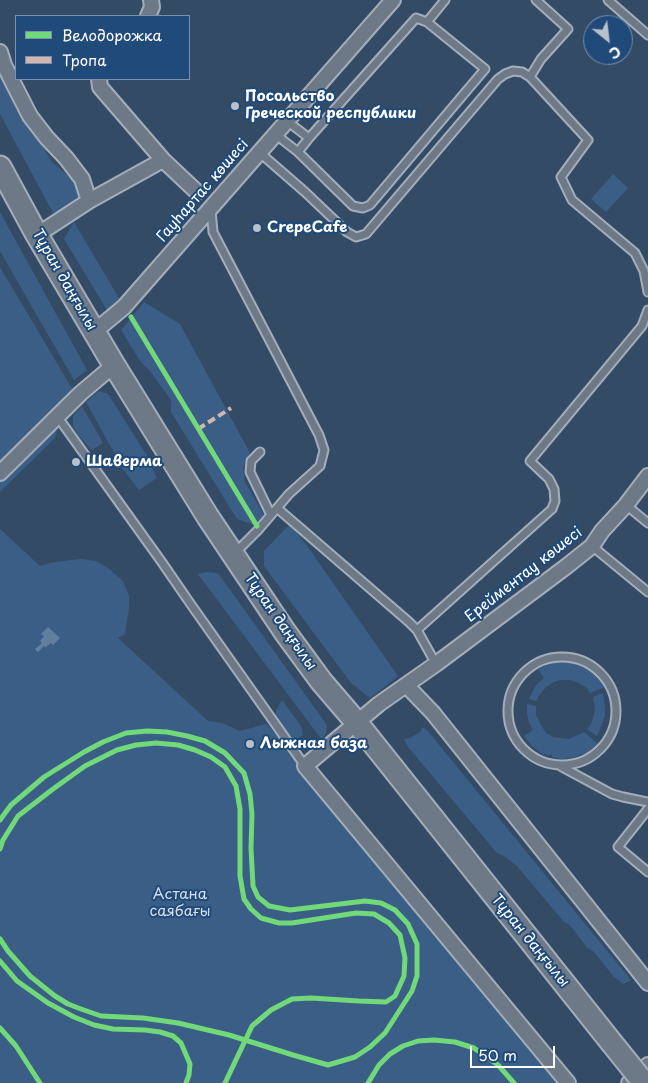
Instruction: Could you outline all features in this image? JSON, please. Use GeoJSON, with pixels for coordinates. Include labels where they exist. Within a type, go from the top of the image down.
{"type":"FeatureCollection","features":[{"type":"Feature","properties":{"kind":"main road","name":"Тұран даңғылы"},"geometry":{"type":"LineString","coordinates":[[0,167],[37,235],[114,365],[203,509],[285,632],[321,681],[357,723],[644,1083]]}},
{"type":"Feature","properties":{"kind":"street"},"geometry":{"type":"LineString","coordinates":[[148,15],[152,8],[151,0]]}},
{"type":"Feature","properties":{"kind":"street","name":"Гауhартас көшесі"},"geometry":{"type":"LineString","coordinates":[[94,332],[124,307],[393,0]]}},
{"type":"Feature","properties":{"kind":"street"},"geometry":{"type":"LineString","coordinates":[[0,52],[4,66],[30,116],[82,179],[89,201]]}},
{"type":"Feature","properties":{"kind":"street"},"geometry":{"type":"LineString","coordinates":[[99,80],[100,87],[163,160],[197,192]]}},
{"type":"Feature","properties":{"kind":"street"},"geometry":{"type":"LineString","coordinates":[[37,235],[89,201],[163,160]]}},
{"type":"Feature","properties":{"kind":"street"},"geometry":{"type":"LineString","coordinates":[[0,473],[81,393],[114,365]]}},
{"type":"Feature","properties":{"kind":"street","name":"Ерейментау көшесі"},"geometry":{"type":"LineString","coordinates":[[305,766],[379,704],[436,664],[592,546],[602,531],[626,505],[648,476]]}},
{"type":"Feature","properties":{"kind":"street"},"geometry":{"type":"LineString","coordinates":[[406,685],[433,713],[648,983]]}},
{"type":"Feature","properties":{"kind":"street"},"geometry":{"type":"LineString","coordinates":[[305,766],[568,1083]]}},
{"type":"Feature","properties":{"kind":"street"},"geometry":{"type":"LineString","coordinates":[[628,1083],[648,1065]]}},
{"type":"Feature","properties":{"kind":"lane"},"geometry":{"type":"LineString","coordinates":[[427,22],[445,0]]}},
{"type":"Feature","properties":{"kind":"lane"},"geometry":{"type":"LineString","coordinates":[[530,77],[541,58],[568,29],[536,0]]}},
{"type":"Feature","properties":{"kind":"lane"},"geometry":{"type":"LineString","coordinates":[[608,0],[648,35]]}},
{"type":"Feature","properties":{"kind":"lane"},"geometry":{"type":"LineString","coordinates":[[275,134],[298,152],[353,206],[363,208],[370,205],[485,69],[427,22],[416,18],[298,152]]}},
{"type":"Feature","properties":{"kind":"lane"},"geometry":{"type":"LineString","coordinates":[[259,152],[356,238],[366,234],[498,79],[504,74],[513,71],[522,72],[530,77],[588,140],[562,177],[572,200],[635,253],[644,271],[648,292]]}},
{"type":"Feature","properties":{"kind":"lane"},"geometry":{"type":"LineString","coordinates":[[287,121],[309,138]]}},
{"type":"Feature","properties":{"kind":"lane"},"geometry":{"type":"LineString","coordinates":[[211,208],[213,232],[319,435],[324,450],[320,466],[289,494],[259,529],[233,554]]}},
{"type":"Feature","properties":{"kind":"lane"},"geometry":{"type":"LineString","coordinates":[[417,630],[552,509],[555,501],[554,489],[548,479],[530,461],[642,326],[648,310]]}},
{"type":"Feature","properties":{"kind":"lane"},"geometry":{"type":"LineString","coordinates":[[57,416],[305,766]]}},
{"type":"Feature","properties":{"kind":"lane"},"geometry":{"type":"LineString","coordinates":[[260,452],[251,461],[250,472],[272,515]]}},
{"type":"Feature","properties":{"kind":"lane"},"geometry":{"type":"LineString","coordinates":[[626,505],[648,523]]}},
{"type":"Feature","properties":{"kind":"lane"},"geometry":{"type":"LineString","coordinates":[[277,508],[410,622],[417,630],[436,664]]}},
{"type":"Feature","properties":{"kind":"lane"},"geometry":{"type":"LineString","coordinates":[[592,546],[648,592]]}},
{"type":"Feature","properties":{"kind":"lane"},"geometry":{"type":"LineString","coordinates":[[560,766],[576,764],[591,758],[603,748],[612,735],[617,707],[615,694],[601,672],[591,664],[566,656],[548,658],[532,666],[518,679],[510,695],[508,712],[510,728],[518,743],[529,755],[544,763],[560,766],[612,794],[648,802]]}},
{"type":"Feature","properties":{"kind":"lane"},"geometry":{"type":"LineString","coordinates":[[648,809],[618,847],[648,872]]}},
{"type":"Feature","properties":{"kind":"green space"},"geometry":{"type":"Polygon","coordinates":[[[0,74],[52,162],[76,182],[83,192],[79,203],[53,213],[0,114],[0,74]]]}},
{"type":"Feature","properties":{"kind":"green space"},"geometry":{"type":"Polygon","coordinates":[[[613,174],[628,188],[606,212],[591,199],[613,174]]]}},
{"type":"Feature","properties":{"kind":"green space"},"geometry":{"type":"Polygon","coordinates":[[[0,212],[87,370],[74,380],[0,251],[0,212]]]}},
{"type":"Feature","properties":{"kind":"green space"},"geometry":{"type":"Polygon","coordinates":[[[74,222],[120,300],[107,310],[64,239],[74,222]]]}},
{"type":"Feature","properties":{"kind":"green space"},"geometry":{"type":"Polygon","coordinates":[[[0,267],[74,392],[64,401],[55,438],[0,492],[0,267]]]}},
{"type":"Feature","properties":{"kind":"green space"},"geometry":{"type":"Polygon","coordinates":[[[144,302],[180,324],[250,453],[243,468],[245,482],[264,515],[257,526],[237,519],[171,412],[171,400],[150,371],[140,361],[121,330],[144,302]]]}},
{"type":"Feature","properties":{"kind":"green space"},"geometry":{"type":"Polygon","coordinates":[[[99,391],[108,394],[146,454],[157,478],[139,490],[123,469],[86,402],[99,391]]]}},
{"type":"Feature","properties":{"kind":"green space"},"geometry":{"type":"Polygon","coordinates":[[[82,406],[103,443],[92,450],[78,435],[73,426],[73,416],[82,406]]]}},
{"type":"Feature","properties":{"kind":"green space"},"geometry":{"type":"Polygon","coordinates":[[[290,524],[398,676],[370,698],[351,683],[264,566],[264,551],[290,524]]]}},
{"type":"Feature","properties":{"kind":"green space","name":"Астана саябағы"},"geometry":{"type":"Polygon","coordinates":[[[0,529],[40,566],[81,559],[96,561],[108,568],[123,581],[129,596],[129,608],[125,634],[118,638],[208,721],[222,723],[240,731],[266,724],[275,733],[340,817],[560,1083],[0,1083],[0,529]]]}},
{"type":"Feature","properties":{"kind":"green space"},"geometry":{"type":"Polygon","coordinates":[[[207,572],[218,573],[327,725],[326,733],[322,740],[198,574],[207,572]]]}},
{"type":"Feature","properties":{"kind":"green space"},"geometry":{"type":"Polygon","coordinates":[[[566,660],[580,662],[594,670],[604,679],[608,686],[590,693],[587,688],[577,682],[561,680],[546,687],[537,701],[529,699],[536,685],[544,678],[538,669],[566,660]]]}},
{"type":"Feature","properties":{"kind":"green space"},"geometry":{"type":"Polygon","coordinates":[[[603,693],[605,716],[597,736],[587,729],[594,715],[593,697],[603,693]]]}},
{"type":"Feature","properties":{"kind":"green space"},"geometry":{"type":"Polygon","coordinates":[[[282,700],[301,726],[303,735],[294,741],[276,716],[276,710],[282,700]]]}},
{"type":"Feature","properties":{"kind":"green space"},"geometry":{"type":"Polygon","coordinates":[[[527,704],[536,706],[536,715],[541,725],[546,733],[553,737],[569,739],[584,732],[598,744],[589,752],[575,757],[562,759],[541,753],[524,736],[533,730],[527,714],[527,704]]]}},
{"type":"Feature","properties":{"kind":"green space"},"geometry":{"type":"Polygon","coordinates":[[[422,727],[427,730],[631,980],[624,984],[614,977],[517,866],[497,853],[408,747],[404,739],[417,734],[421,731],[422,727]]]}},
{"type":"Feature","properties":{"kind":"shaded area"},"geometry":{"type":"Polygon","coordinates":[[[48,627],[60,638],[53,645],[51,643],[46,647],[44,646],[38,652],[35,649],[42,643],[40,641],[44,636],[41,634],[48,627]]]}},
{"type":"Feature","properties":{"kind":"marked path"},"geometry":{"type":"LineString","coordinates":[[198,429],[231,408]]}},
{"type":"Feature","properties":{"kind":"cycle path"},"geometry":{"type":"LineString","coordinates":[[131,317],[257,526]]}},
{"type":"Feature","properties":{"kind":"cycle path"},"geometry":{"type":"LineString","coordinates":[[0,820],[11,805],[44,777],[84,752],[126,733],[167,732],[205,741],[225,753],[244,773],[250,794],[252,814],[253,886],[258,897],[269,906],[290,910],[365,901],[381,903],[395,910],[408,924],[417,944],[417,976],[412,991],[385,1033],[370,1047],[355,1057],[328,1065],[229,1035],[178,1023],[143,1018],[101,1016],[81,1009],[55,996],[30,976],[0,939]]}},
{"type":"Feature","properties":{"kind":"cycle path"},"geometry":{"type":"LineString","coordinates":[[0,849],[3,840],[18,816],[85,766],[117,750],[136,745],[156,743],[178,745],[211,757],[225,767],[236,786],[240,809],[240,876],[244,899],[261,918],[279,923],[292,923],[356,913],[374,914],[389,923],[400,935],[405,958],[404,976],[395,996],[386,1002],[311,998],[292,999],[271,1010],[252,1026],[225,1083]]}},
{"type":"Feature","properties":{"kind":"cycle path"},"geometry":{"type":"LineString","coordinates":[[0,961],[17,981],[48,1003],[74,1017],[94,1025],[113,1029],[145,1030],[173,1036],[181,1043],[190,1064],[186,1083]]}},
{"type":"Feature","properties":{"kind":"cycle path"},"geometry":{"type":"LineString","coordinates":[[0,1028],[16,1046],[40,1083]]}},
{"type":"Feature","properties":{"kind":"cycle path"},"geometry":{"type":"LineString","coordinates":[[368,1083],[379,1065],[390,1054],[403,1046],[418,1041],[434,1040],[455,1042],[474,1048],[498,1065],[514,1083]]}},
{"type":"Feature","properties":{"kind":"place","name":"Посольство Греческой республики"},"geometry":{"type":"Point","coordinates":[235,106]}},
{"type":"Feature","properties":{"kind":"place","name":"CrepeCafe"},"geometry":{"type":"Point","coordinates":[257,228]}},
{"type":"Feature","properties":{"kind":"place","name":"Шаверма"},"geometry":{"type":"Point","coordinates":[76,462]}},
{"type":"Feature","properties":{"kind":"place","name":"Лыжная база"},"geometry":{"type":"Point","coordinates":[250,744]}}]}
